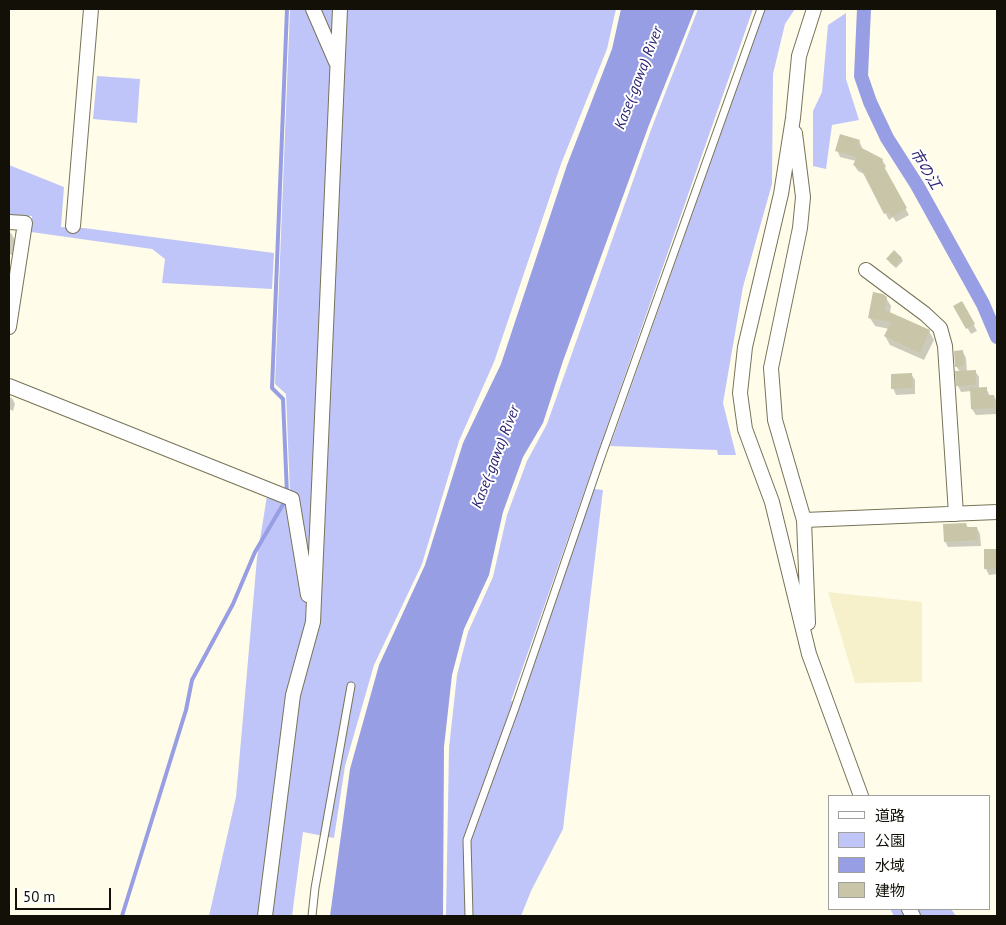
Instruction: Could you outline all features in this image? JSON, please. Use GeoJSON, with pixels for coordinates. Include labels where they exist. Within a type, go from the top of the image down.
{"type":"FeatureCollection","features":[{"type":"Feature","properties":{"kind":"street"},"geometry":{"type":"LineString","coordinates":[[73,226],[91,9]]}},
{"type":"Feature","properties":{"kind":"street"},"geometry":{"type":"LineString","coordinates":[[313,9],[338,65]]}},
{"type":"Feature","properties":{"kind":"street"},"geometry":{"type":"LineString","coordinates":[[265,916],[293,695],[313,622],[340,9]]}},
{"type":"Feature","properties":{"kind":"street"},"geometry":{"type":"LineString","coordinates":[[814,9],[799,56],[793,118],[781,194],[745,347],[740,393],[745,429],[772,502],[809,654],[861,795]]}},
{"type":"Feature","properties":{"kind":"street"},"geometry":{"type":"LineString","coordinates":[[793,118],[803,198],[800,228],[771,368],[775,420],[804,520],[809,654]]}},
{"type":"Feature","properties":{"kind":"street"},"geometry":{"type":"LineString","coordinates":[[9,222],[25,222],[9,326]]}},
{"type":"Feature","properties":{"kind":"street"},"geometry":{"type":"LineString","coordinates":[[866,270],[925,314],[940,328],[945,346],[956,514]]}},
{"type":"Feature","properties":{"kind":"street"},"geometry":{"type":"LineString","coordinates":[[9,386],[292,499],[313,622]]}},
{"type":"Feature","properties":{"kind":"street"},"geometry":{"type":"LineString","coordinates":[[804,520],[997,512]]}},
{"type":"Feature","properties":{"kind":"lane"},"geometry":{"type":"LineString","coordinates":[[469,916],[467,840],[761,9]]}},
{"type":"Feature","properties":{"kind":"lane"},"geometry":{"type":"LineString","coordinates":[[312,916],[315,888],[351,686]]}},
{"type":"Feature","properties":{"kind":"shaded area"},"geometry":{"type":"Polygon","coordinates":[[[828,592],[922,602],[922,682],[855,683],[828,592]]]}},
{"type":"Feature","properties":{"kind":"green space"},"geometry":{"type":"Polygon","coordinates":[[[290,9],[616,9],[607,49],[561,164],[494,362],[459,441],[422,564],[374,665],[345,766],[334,838],[303,832],[292,916],[209,916],[236,797],[257,558],[267,496],[290,493],[286,394],[275,384],[290,9]]]}},
{"type":"Feature","properties":{"kind":"green space"},"geometry":{"type":"Polygon","coordinates":[[[698,9],[753,9],[511,701],[521,702],[594,489],[603,490],[563,829],[531,891],[521,916],[446,916],[449,748],[457,675],[468,632],[493,577],[507,515],[527,461],[547,424],[652,127],[698,9]]]}},
{"type":"Feature","properties":{"kind":"green space"},"geometry":{"type":"Polygon","coordinates":[[[765,9],[795,9],[785,24],[773,74],[772,184],[743,287],[723,403],[736,455],[718,455],[717,450],[610,446],[765,9]]]}},
{"type":"Feature","properties":{"kind":"green space"},"geometry":{"type":"Polygon","coordinates":[[[846,13],[846,79],[859,120],[832,125],[826,169],[813,166],[813,111],[822,92],[828,25],[846,13]]]}},
{"type":"Feature","properties":{"kind":"green space"},"geometry":{"type":"Polygon","coordinates":[[[97,76],[140,79],[137,123],[93,119],[97,76]]]}},
{"type":"Feature","properties":{"kind":"green space"},"geometry":{"type":"Polygon","coordinates":[[[9,165],[64,187],[61,227],[84,228],[274,253],[272,289],[162,283],[165,259],[152,249],[31,232],[32,216],[9,215],[9,165]]]}},
{"type":"Feature","properties":{"kind":"green space"},"geometry":{"type":"Polygon","coordinates":[[[891,910],[952,910],[956,916],[894,916],[891,910]]]}},
{"type":"Feature","properties":{"kind":"water","name":"Kase(-gawa) River"},"geometry":{"type":"Polygon","coordinates":[[[621,9],[695,9],[649,125],[563,361],[543,423],[523,457],[503,512],[489,575],[464,629],[452,675],[444,747],[443,916],[330,916],[350,769],[379,665],[425,565],[463,443],[501,364],[567,165],[612,49],[621,9]]]}},
{"type":"Feature","properties":{"kind":"building"},"geometry":{"type":"Polygon","coordinates":[[[840,134],[860,140],[858,146],[883,159],[882,163],[907,208],[891,217],[889,212],[884,214],[861,169],[853,165],[857,157],[835,151],[840,134]]]}},
{"type":"Feature","properties":{"kind":"building"},"geometry":{"type":"Polygon","coordinates":[[[894,250],[902,258],[895,266],[886,259],[894,250]]]}},
{"type":"Feature","properties":{"kind":"building"},"geometry":{"type":"Polygon","coordinates":[[[873,292],[887,297],[885,310],[930,330],[920,353],[884,336],[891,322],[868,318],[873,292]]]}},
{"type":"Feature","properties":{"kind":"building"},"geometry":{"type":"Polygon","coordinates":[[[962,301],[975,324],[966,329],[953,306],[962,301]]]}},
{"type":"Feature","properties":{"kind":"building"},"geometry":{"type":"Polygon","coordinates":[[[963,350],[964,366],[955,367],[954,351],[963,350]]]}},
{"type":"Feature","properties":{"kind":"building"},"geometry":{"type":"Polygon","coordinates":[[[976,370],[976,385],[956,386],[955,371],[976,370]]]}},
{"type":"Feature","properties":{"kind":"building"},"geometry":{"type":"Polygon","coordinates":[[[912,373],[913,388],[891,389],[891,374],[912,373]]]}},
{"type":"Feature","properties":{"kind":"building"},"geometry":{"type":"Polygon","coordinates":[[[987,387],[987,395],[994,395],[995,408],[971,409],[970,388],[987,387]]]}},
{"type":"Feature","properties":{"kind":"building"},"geometry":{"type":"Polygon","coordinates":[[[966,523],[967,527],[977,527],[978,540],[944,542],[943,524],[966,523]]]}},
{"type":"Feature","properties":{"kind":"building"},"geometry":{"type":"Polygon","coordinates":[[[984,549],[997,549],[997,569],[984,569],[984,549]]]}},
{"type":"Feature","properties":{"kind":"waterway"},"geometry":{"type":"LineString","coordinates":[[287,9],[272,388],[283,399],[287,494]]}},
{"type":"Feature","properties":{"kind":"waterway","name":"市の江"},"geometry":{"type":"LineString","coordinates":[[864,9],[861,76],[870,102],[887,138],[917,185],[983,304],[997,337]]}},
{"type":"Feature","properties":{"kind":"waterway"},"geometry":{"type":"LineString","coordinates":[[122,916],[186,710],[192,680],[233,604],[255,552],[285,501]]}}]}
